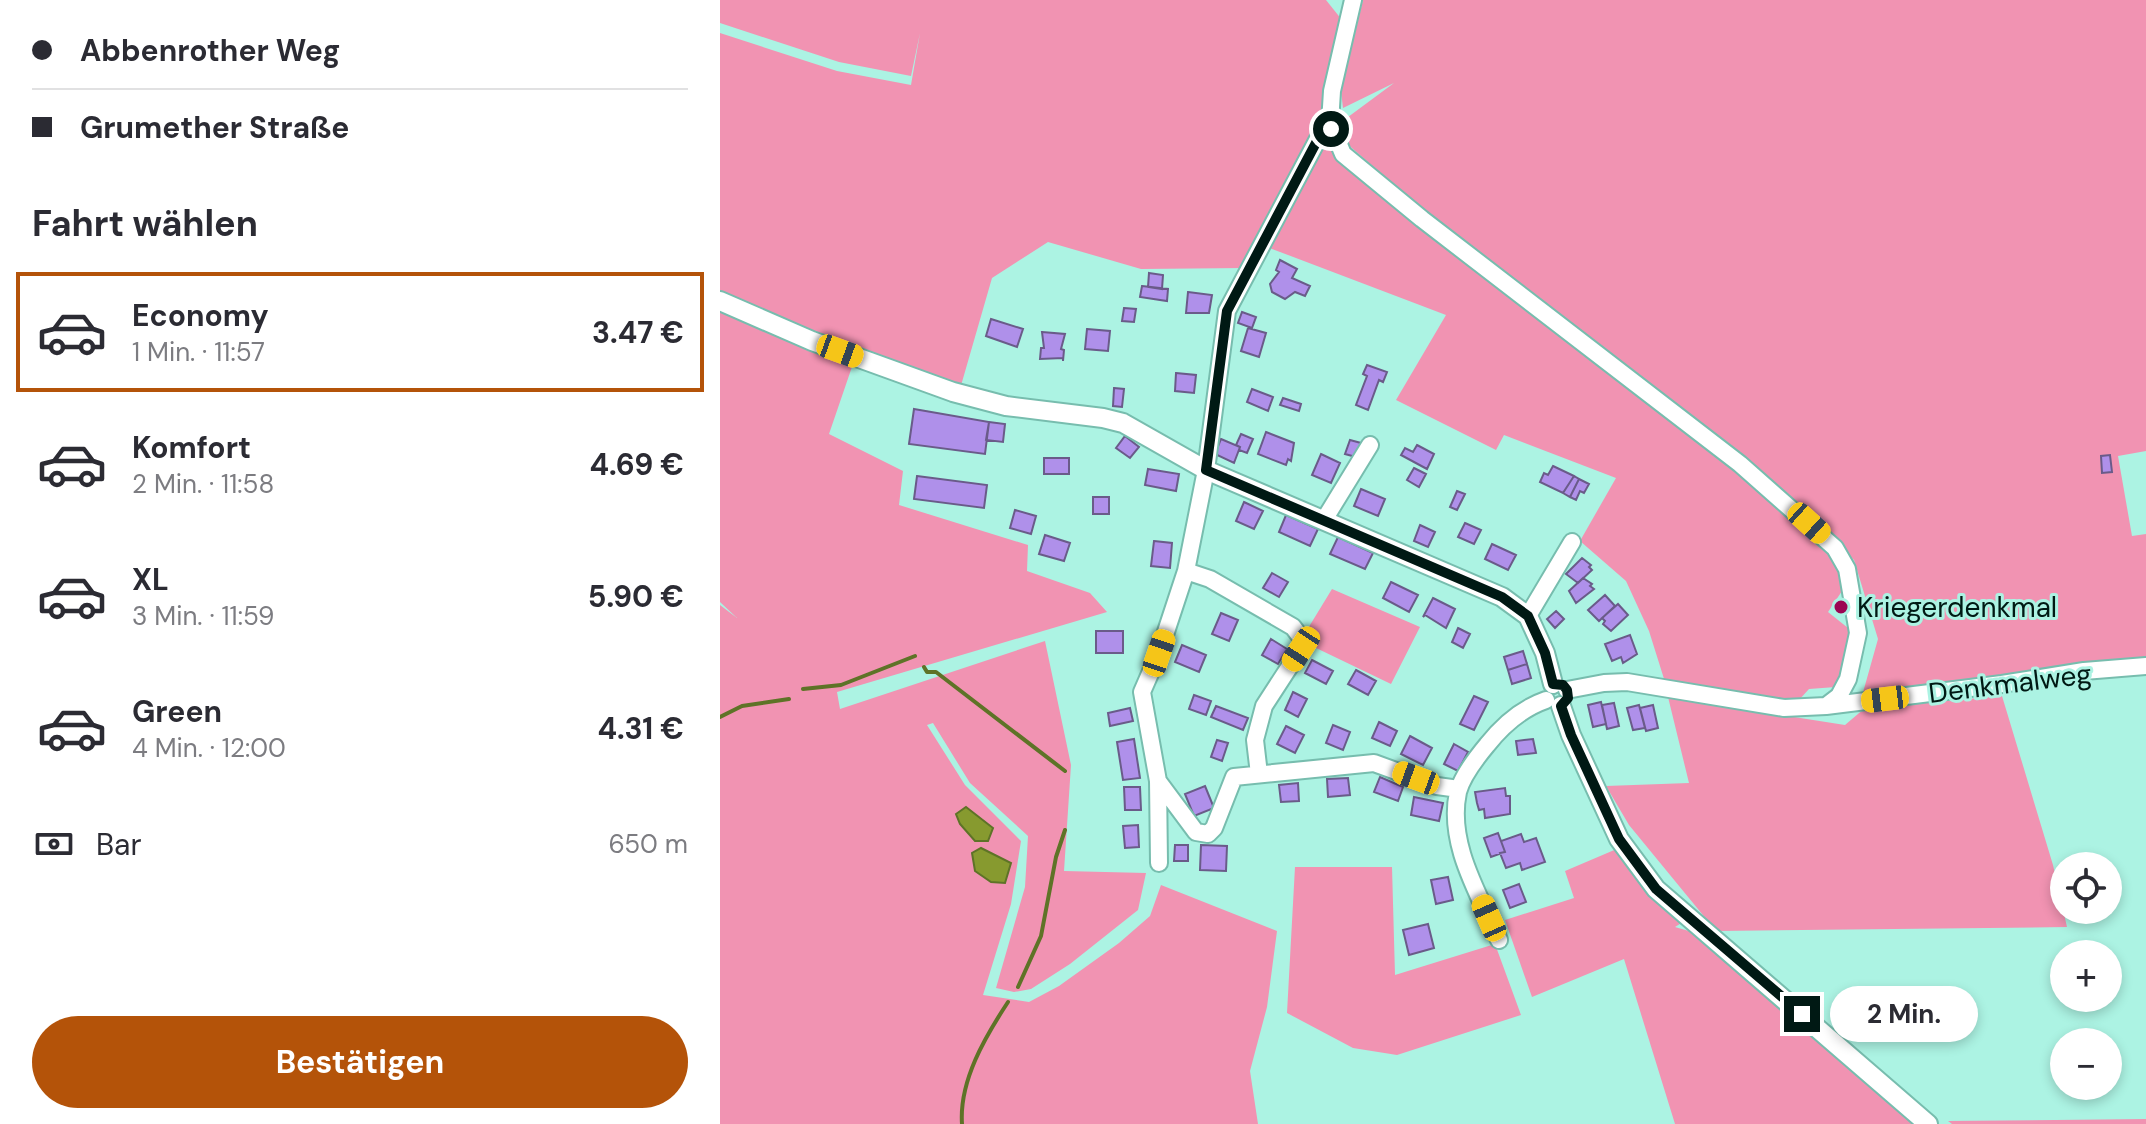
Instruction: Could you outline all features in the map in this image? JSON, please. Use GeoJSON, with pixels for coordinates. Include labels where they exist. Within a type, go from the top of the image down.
{"type":"FeatureCollection","features":[{"type":"Feature","properties":{"kind":"street"},"geometry":{"type":"LineString","coordinates":[[1351,6],[1332,91],[1331,129],[1343,154],[1422,219],[1729,455],[1835,548],[1847,569],[1858,633],[1848,679],[1839,696],[1826,706]]}},
{"type":"Feature","properties":{"kind":"street"},"geometry":{"type":"LineString","coordinates":[[1159,863],[1158,781],[1142,692],[1159,653],[1186,571],[1206,470],[1227,311],[1318,139],[1331,129]]}},
{"type":"Feature","properties":{"kind":"street"},"geometry":{"type":"LineString","coordinates":[[720,301],[812,341],[953,392],[1006,406],[1123,423],[1206,470],[1502,597],[1528,616],[1545,653],[1571,735],[1619,839],[1656,889],[1928,1124]]}},
{"type":"Feature","properties":{"kind":"street"},"geometry":{"type":"LineString","coordinates":[[1324,520],[1370,445]]}},
{"type":"Feature","properties":{"kind":"street"},"geometry":{"type":"LineString","coordinates":[[1528,616],[1572,542]]}},
{"type":"Feature","properties":{"kind":"street"},"geometry":{"type":"LineString","coordinates":[[1186,571],[1210,579],[1293,627],[1302,639],[1301,649],[1264,706],[1255,740],[1259,774]]}},
{"type":"Feature","properties":{"kind":"street","name":"Denkmalweg"},"geometry":{"type":"LineString","coordinates":[[1557,695],[1604,683],[1627,682],[1784,708],[1826,706],[2084,671],[2146,666]]}},
{"type":"Feature","properties":{"kind":"street"},"geometry":{"type":"LineString","coordinates":[[1499,940],[1459,850],[1456,818],[1459,789],[1500,729],[1532,706],[1557,695]]}},
{"type":"Feature","properties":{"kind":"street"},"geometry":{"type":"LineString","coordinates":[[1158,781],[1196,832],[1208,834],[1214,828],[1234,777],[1374,763],[1437,786],[1459,789]]}},
{"type":"Feature","properties":{"kind":"shaded area"},"geometry":{"type":"Polygon","coordinates":[[[720,0],[1326,0],[1342,20],[1340,46],[1315,138],[1245,268],[1141,269],[1048,242],[992,278],[960,389],[720,294],[720,33],[837,71],[911,85],[920,33],[911,76],[839,62],[720,23],[720,0]]]}},
{"type":"Feature","properties":{"kind":"shaded area"},"geometry":{"type":"Polygon","coordinates":[[[1363,0],[2146,0],[2146,451],[2118,456],[2132,536],[2146,534],[2146,660],[1862,696],[1878,639],[1854,560],[1778,487],[1468,244],[1459,252],[1759,486],[1847,569],[1844,588],[1828,612],[1863,640],[1849,686],[1809,689],[1798,701],[1665,682],[1649,631],[1626,581],[1580,541],[1616,478],[1504,435],[1496,450],[1396,400],[1446,315],[1267,247],[1322,140],[1422,227],[1430,216],[1345,142],[1344,120],[1394,83],[1343,108],[1341,91],[1363,0]]]}},
{"type":"Feature","properties":{"kind":"shaded area"},"geometry":{"type":"Polygon","coordinates":[[[720,307],[854,361],[829,434],[903,471],[899,505],[1028,545],[1027,571],[1090,593],[1107,612],[837,692],[840,709],[1045,641],[1071,765],[1064,871],[1146,873],[1138,910],[1070,964],[1031,989],[1014,992],[996,988],[1025,887],[1028,836],[970,783],[933,723],[927,725],[965,785],[1021,841],[1011,904],[983,995],[1029,1002],[1059,986],[1119,943],[1150,916],[1161,885],[1277,931],[1267,1007],[1250,1071],[1258,1124],[720,1124],[720,605],[737,618],[720,602],[720,307]]]}},
{"type":"Feature","properties":{"kind":"shaded area"},"geometry":{"type":"Polygon","coordinates":[[[1332,589],[1420,627],[1391,684],[1314,647],[1307,630],[1332,589]]]}},
{"type":"Feature","properties":{"kind":"shaded area"},"geometry":{"type":"Polygon","coordinates":[[[2002,696],[2050,855],[2050,924],[2066,924],[2067,927],[1716,931],[1629,825],[1606,786],[1689,783],[1668,697],[1845,725],[1865,708],[2002,696]]]}},
{"type":"Feature","properties":{"kind":"shaded area"},"geometry":{"type":"Polygon","coordinates":[[[966,807],[993,828],[988,841],[975,841],[960,824],[956,814],[966,807]]]}},
{"type":"Feature","properties":{"kind":"shaded area"},"geometry":{"type":"Polygon","coordinates":[[[981,848],[1011,863],[1005,883],[991,882],[975,871],[972,853],[981,848]]]}},
{"type":"Feature","properties":{"kind":"shaded area"},"geometry":{"type":"Polygon","coordinates":[[[1619,848],[1683,922],[1675,927],[1699,934],[1913,1124],[1675,1124],[1624,959],[1532,997],[1505,920],[1574,898],[1565,871],[1619,848]]]}},
{"type":"Feature","properties":{"kind":"shaded area"},"geometry":{"type":"Polygon","coordinates":[[[1295,867],[1392,867],[1395,975],[1495,944],[1521,1015],[1397,1055],[1353,1048],[1287,1013],[1295,867]]]}},
{"type":"Feature","properties":{"kind":"shaded area"},"geometry":{"type":"Polygon","coordinates":[[[2146,1119],[2146,1124],[1952,1124],[1948,1121],[2146,1119]]]}},
{"type":"Feature","properties":{"kind":"building"},"geometry":{"type":"Polygon","coordinates":[[[1280,260],[1297,269],[1292,278],[1310,286],[1305,296],[1295,292],[1285,299],[1272,292],[1270,284],[1279,272],[1276,270],[1280,260]]]}},
{"type":"Feature","properties":{"kind":"building"},"geometry":{"type":"Polygon","coordinates":[[[1149,273],[1163,275],[1162,289],[1148,287],[1149,273]]]}},
{"type":"Feature","properties":{"kind":"building"},"geometry":{"type":"Polygon","coordinates":[[[1142,286],[1168,289],[1167,301],[1140,297],[1142,286]]]}},
{"type":"Feature","properties":{"kind":"building"},"geometry":{"type":"Polygon","coordinates":[[[1188,292],[1212,295],[1209,313],[1186,313],[1188,292]]]}},
{"type":"Feature","properties":{"kind":"building"},"geometry":{"type":"Polygon","coordinates":[[[1124,308],[1136,309],[1134,322],[1122,321],[1124,308]]]}},
{"type":"Feature","properties":{"kind":"building"},"geometry":{"type":"Polygon","coordinates":[[[1242,312],[1256,317],[1252,328],[1238,323],[1242,312]]]}},
{"type":"Feature","properties":{"kind":"building"},"geometry":{"type":"Polygon","coordinates":[[[991,319],[1023,329],[1017,347],[986,336],[991,319]]]}},
{"type":"Feature","properties":{"kind":"building"},"geometry":{"type":"Polygon","coordinates":[[[1248,328],[1266,333],[1259,357],[1241,351],[1248,328]]]}},
{"type":"Feature","properties":{"kind":"building"},"geometry":{"type":"Polygon","coordinates":[[[1087,329],[1110,331],[1108,351],[1085,349],[1087,329]]]}},
{"type":"Feature","properties":{"kind":"building"},"geometry":{"type":"Polygon","coordinates":[[[1042,332],[1065,334],[1061,349],[1064,350],[1063,361],[1063,358],[1040,359],[1041,348],[1044,348],[1042,332]]]}},
{"type":"Feature","properties":{"kind":"building"},"geometry":{"type":"Polygon","coordinates":[[[1367,365],[1387,372],[1383,382],[1379,380],[1368,410],[1356,405],[1367,376],[1363,374],[1367,365]]]}},
{"type":"Feature","properties":{"kind":"building"},"geometry":{"type":"Polygon","coordinates":[[[1176,373],[1196,375],[1194,393],[1175,391],[1176,373]]]}},
{"type":"Feature","properties":{"kind":"building"},"geometry":{"type":"Polygon","coordinates":[[[1114,388],[1124,389],[1122,407],[1113,406],[1114,388]]]}},
{"type":"Feature","properties":{"kind":"building"},"geometry":{"type":"Polygon","coordinates":[[[1252,389],[1273,397],[1268,411],[1247,402],[1252,389]]]}},
{"type":"Feature","properties":{"kind":"building"},"geometry":{"type":"Polygon","coordinates":[[[1283,398],[1301,404],[1299,411],[1280,405],[1283,398]]]}},
{"type":"Feature","properties":{"kind":"building"},"geometry":{"type":"Polygon","coordinates":[[[914,409],[989,422],[985,454],[909,444],[914,409]]]}},
{"type":"Feature","properties":{"kind":"building"},"geometry":{"type":"Polygon","coordinates":[[[989,422],[1005,424],[1003,442],[986,440],[989,422]]]}},
{"type":"Feature","properties":{"kind":"building"},"geometry":{"type":"Polygon","coordinates":[[[1266,432],[1294,443],[1291,461],[1288,459],[1286,465],[1258,454],[1266,432]]]}},
{"type":"Feature","properties":{"kind":"building"},"geometry":{"type":"Polygon","coordinates":[[[1241,434],[1253,439],[1247,453],[1236,445],[1241,434]]]}},
{"type":"Feature","properties":{"kind":"building"},"geometry":{"type":"Polygon","coordinates":[[[1125,436],[1139,447],[1130,458],[1116,448],[1125,436]]]}},
{"type":"Feature","properties":{"kind":"building"},"geometry":{"type":"Polygon","coordinates":[[[1221,439],[1240,447],[1234,463],[1215,454],[1221,439]]]}},
{"type":"Feature","properties":{"kind":"building"},"geometry":{"type":"Polygon","coordinates":[[[1350,440],[1361,443],[1356,457],[1345,454],[1350,440]]]}},
{"type":"Feature","properties":{"kind":"building"},"geometry":{"type":"Polygon","coordinates":[[[1417,445],[1434,454],[1427,469],[1401,455],[1405,448],[1413,452],[1417,445]]]}},
{"type":"Feature","properties":{"kind":"building"},"geometry":{"type":"Polygon","coordinates":[[[1321,454],[1340,463],[1331,483],[1312,475],[1321,454]]]}},
{"type":"Feature","properties":{"kind":"building"},"geometry":{"type":"Polygon","coordinates":[[[2110,455],[2112,472],[2102,473],[2101,456],[2110,455]]]}},
{"type":"Feature","properties":{"kind":"building"},"geometry":{"type":"Polygon","coordinates":[[[1044,458],[1069,458],[1069,474],[1044,474],[1044,458]]]}},
{"type":"Feature","properties":{"kind":"building"},"geometry":{"type":"Polygon","coordinates":[[[1553,466],[1574,476],[1563,493],[1540,482],[1544,473],[1548,475],[1553,466]]]}},
{"type":"Feature","properties":{"kind":"building"},"geometry":{"type":"Polygon","coordinates":[[[1414,468],[1426,474],[1419,487],[1407,480],[1414,468]]]}},
{"type":"Feature","properties":{"kind":"building"},"geometry":{"type":"Polygon","coordinates":[[[1148,469],[1179,474],[1176,491],[1145,485],[1148,469]]]}},
{"type":"Feature","properties":{"kind":"building"},"geometry":{"type":"Polygon","coordinates":[[[917,476],[987,485],[984,508],[914,499],[917,476]]]}},
{"type":"Feature","properties":{"kind":"building"},"geometry":{"type":"Polygon","coordinates":[[[1574,476],[1579,479],[1570,497],[1563,493],[1574,476]]]}},
{"type":"Feature","properties":{"kind":"building"},"geometry":{"type":"Polygon","coordinates":[[[1579,479],[1589,484],[1584,493],[1580,491],[1576,500],[1570,497],[1579,479]]]}},
{"type":"Feature","properties":{"kind":"building"},"geometry":{"type":"Polygon","coordinates":[[[1361,489],[1385,499],[1378,516],[1354,506],[1361,489]]]}},
{"type":"Feature","properties":{"kind":"building"},"geometry":{"type":"Polygon","coordinates":[[[1457,491],[1465,494],[1457,510],[1450,507],[1457,491]]]}},
{"type":"Feature","properties":{"kind":"building"},"geometry":{"type":"Polygon","coordinates":[[[1093,497],[1109,497],[1109,514],[1093,514],[1093,497]]]}},
{"type":"Feature","properties":{"kind":"building"},"geometry":{"type":"Polygon","coordinates":[[[1244,502],[1263,511],[1254,529],[1236,521],[1244,502]]]}},
{"type":"Feature","properties":{"kind":"building"},"geometry":{"type":"Polygon","coordinates":[[[1015,510],[1036,516],[1031,534],[1010,528],[1015,510]]]}},
{"type":"Feature","properties":{"kind":"building"},"geometry":{"type":"Polygon","coordinates":[[[1286,515],[1318,529],[1310,546],[1279,532],[1286,515]]]}},
{"type":"Feature","properties":{"kind":"building"},"geometry":{"type":"Polygon","coordinates":[[[1465,523],[1481,530],[1474,544],[1458,537],[1465,523]]]}},
{"type":"Feature","properties":{"kind":"building"},"geometry":{"type":"Polygon","coordinates":[[[1420,525],[1435,532],[1428,547],[1414,541],[1420,525]]]}},
{"type":"Feature","properties":{"kind":"building"},"geometry":{"type":"Polygon","coordinates":[[[1045,535],[1070,543],[1064,561],[1039,554],[1045,535]]]}},
{"type":"Feature","properties":{"kind":"building"},"geometry":{"type":"Polygon","coordinates":[[[1338,537],[1373,553],[1365,569],[1330,554],[1338,537]]]}},
{"type":"Feature","properties":{"kind":"building"},"geometry":{"type":"Polygon","coordinates":[[[1154,541],[1172,543],[1170,568],[1151,566],[1154,541]]]}},
{"type":"Feature","properties":{"kind":"building"},"geometry":{"type":"Polygon","coordinates":[[[1492,544],[1516,555],[1508,570],[1485,559],[1492,544]]]}},
{"type":"Feature","properties":{"kind":"building"},"geometry":{"type":"Polygon","coordinates":[[[1582,558],[1591,565],[1592,570],[1578,583],[1566,574],[1582,558]]]}},
{"type":"Feature","properties":{"kind":"building"},"geometry":{"type":"Polygon","coordinates":[[[1272,573],[1288,582],[1279,597],[1263,588],[1272,573]]]}},
{"type":"Feature","properties":{"kind":"building"},"geometry":{"type":"Polygon","coordinates":[[[1583,578],[1594,589],[1576,603],[1569,591],[1583,578]]]}},
{"type":"Feature","properties":{"kind":"building"},"geometry":{"type":"Polygon","coordinates":[[[1391,582],[1418,595],[1409,612],[1383,598],[1391,582]]]}},
{"type":"Feature","properties":{"kind":"building"},"geometry":{"type":"Polygon","coordinates":[[[1605,595],[1615,606],[1599,621],[1588,610],[1605,595]]]}},
{"type":"Feature","properties":{"kind":"building"},"geometry":{"type":"Polygon","coordinates":[[[1433,598],[1455,609],[1446,628],[1425,615],[1423,617],[1433,598]]]}},
{"type":"Feature","properties":{"kind":"building"},"geometry":{"type":"Polygon","coordinates":[[[1618,604],[1628,615],[1611,631],[1603,624],[1605,621],[1602,618],[1618,604]]]}},
{"type":"Feature","properties":{"kind":"building"},"geometry":{"type":"Polygon","coordinates":[[[1556,611],[1564,619],[1555,628],[1547,619],[1556,611]]]}},
{"type":"Feature","properties":{"kind":"building"},"geometry":{"type":"Polygon","coordinates":[[[1221,613],[1238,620],[1229,641],[1212,634],[1221,613]]]}},
{"type":"Feature","properties":{"kind":"building"},"geometry":{"type":"Polygon","coordinates":[[[1458,628],[1470,634],[1463,648],[1452,642],[1458,628]]]}},
{"type":"Feature","properties":{"kind":"building"},"geometry":{"type":"Polygon","coordinates":[[[1096,631],[1123,631],[1123,653],[1096,653],[1096,631]]]}},
{"type":"Feature","properties":{"kind":"building"},"geometry":{"type":"Polygon","coordinates":[[[1630,635],[1637,654],[1623,663],[1621,657],[1612,661],[1605,644],[1630,635]]]}},
{"type":"Feature","properties":{"kind":"building"},"geometry":{"type":"Polygon","coordinates":[[[1271,639],[1287,649],[1278,664],[1262,655],[1271,639]]]}},
{"type":"Feature","properties":{"kind":"building"},"geometry":{"type":"Polygon","coordinates":[[[1182,645],[1206,655],[1199,672],[1175,662],[1182,645]]]}},
{"type":"Feature","properties":{"kind":"building"},"geometry":{"type":"Polygon","coordinates":[[[1523,651],[1527,664],[1508,670],[1504,657],[1523,651]]]}},
{"type":"Feature","properties":{"kind":"building"},"geometry":{"type":"Polygon","coordinates":[[[1312,660],[1333,671],[1326,684],[1305,673],[1312,660]]]}},
{"type":"Feature","properties":{"kind":"building"},"geometry":{"type":"Polygon","coordinates":[[[1527,664],[1531,678],[1512,684],[1508,670],[1527,664]]]}},
{"type":"Feature","properties":{"kind":"building"},"geometry":{"type":"Polygon","coordinates":[[[1356,670],[1376,681],[1368,695],[1348,684],[1356,670]]]}},
{"type":"Feature","properties":{"kind":"building"},"geometry":{"type":"Polygon","coordinates":[[[1293,692],[1307,699],[1298,717],[1285,710],[1293,692]]]}},
{"type":"Feature","properties":{"kind":"building"},"geometry":{"type":"Polygon","coordinates":[[[1194,695],[1211,701],[1206,715],[1189,709],[1194,695]]]}},
{"type":"Feature","properties":{"kind":"building"},"geometry":{"type":"Polygon","coordinates":[[[1474,696],[1488,702],[1474,730],[1460,724],[1474,696]]]}},
{"type":"Feature","properties":{"kind":"building"},"geometry":{"type":"Polygon","coordinates":[[[1601,702],[1606,724],[1593,727],[1588,705],[1601,702]]]}},
{"type":"Feature","properties":{"kind":"building"},"geometry":{"type":"Polygon","coordinates":[[[1614,703],[1619,726],[1607,729],[1602,705],[1614,703]]]}},
{"type":"Feature","properties":{"kind":"building"},"geometry":{"type":"Polygon","coordinates":[[[1639,705],[1645,728],[1633,730],[1627,708],[1639,705]]]}},
{"type":"Feature","properties":{"kind":"building"},"geometry":{"type":"Polygon","coordinates":[[[1653,705],[1658,728],[1646,731],[1640,708],[1653,705]]]}},
{"type":"Feature","properties":{"kind":"building"},"geometry":{"type":"Polygon","coordinates":[[[1216,706],[1248,718],[1243,730],[1211,717],[1216,706]]]}},
{"type":"Feature","properties":{"kind":"building"},"geometry":{"type":"Polygon","coordinates":[[[1130,708],[1133,721],[1110,726],[1108,713],[1130,708]]]}},
{"type":"Feature","properties":{"kind":"building"},"geometry":{"type":"Polygon","coordinates":[[[1379,722],[1397,731],[1390,746],[1372,738],[1379,722]]]}},
{"type":"Feature","properties":{"kind":"building"},"geometry":{"type":"Polygon","coordinates":[[[1333,725],[1350,732],[1343,750],[1326,743],[1333,725]]]}},
{"type":"Feature","properties":{"kind":"building"},"geometry":{"type":"Polygon","coordinates":[[[1286,726],[1304,735],[1295,753],[1277,744],[1286,726]]]}},
{"type":"Feature","properties":{"kind":"building"},"geometry":{"type":"Polygon","coordinates":[[[1410,736],[1432,748],[1423,765],[1401,754],[1410,736]]]}},
{"type":"Feature","properties":{"kind":"building"},"geometry":{"type":"Polygon","coordinates":[[[1134,739],[1140,778],[1123,780],[1117,742],[1134,739]]]}},
{"type":"Feature","properties":{"kind":"building"},"geometry":{"type":"Polygon","coordinates":[[[1533,739],[1536,753],[1518,755],[1516,741],[1533,739]]]}},
{"type":"Feature","properties":{"kind":"building"},"geometry":{"type":"Polygon","coordinates":[[[1217,740],[1228,743],[1222,761],[1211,757],[1217,740]]]}},
{"type":"Feature","properties":{"kind":"building"},"geometry":{"type":"Polygon","coordinates":[[[1454,744],[1468,752],[1458,771],[1444,764],[1454,744]]]}},
{"type":"Feature","properties":{"kind":"building"},"geometry":{"type":"Polygon","coordinates":[[[1380,777],[1403,787],[1398,801],[1374,792],[1380,777]]]}},
{"type":"Feature","properties":{"kind":"building"},"geometry":{"type":"Polygon","coordinates":[[[1348,778],[1350,795],[1328,797],[1327,779],[1348,778]]]}},
{"type":"Feature","properties":{"kind":"building"},"geometry":{"type":"Polygon","coordinates":[[[1298,783],[1299,801],[1281,802],[1279,785],[1298,783]]]}},
{"type":"Feature","properties":{"kind":"building"},"geometry":{"type":"Polygon","coordinates":[[[1205,786],[1214,808],[1194,816],[1185,794],[1205,786]]]}},
{"type":"Feature","properties":{"kind":"building"},"geometry":{"type":"Polygon","coordinates":[[[1124,787],[1140,787],[1141,810],[1125,810],[1124,787]]]}},
{"type":"Feature","properties":{"kind":"building"},"geometry":{"type":"Polygon","coordinates":[[[1505,788],[1506,796],[1510,796],[1510,814],[1485,818],[1484,809],[1479,810],[1475,792],[1505,788]]]}},
{"type":"Feature","properties":{"kind":"building"},"geometry":{"type":"Polygon","coordinates":[[[1414,797],[1443,803],[1439,821],[1411,815],[1414,797]]]}},
{"type":"Feature","properties":{"kind":"building"},"geometry":{"type":"Polygon","coordinates":[[[1138,825],[1139,847],[1125,848],[1123,826],[1138,825]]]}},
{"type":"Feature","properties":{"kind":"building"},"geometry":{"type":"Polygon","coordinates":[[[1498,833],[1505,852],[1491,857],[1484,838],[1498,833]]]}},
{"type":"Feature","properties":{"kind":"building"},"geometry":{"type":"Polygon","coordinates":[[[1521,834],[1524,842],[1536,838],[1545,862],[1522,870],[1520,863],[1506,868],[1500,853],[1505,852],[1501,841],[1521,834]]]}},
{"type":"Feature","properties":{"kind":"building"},"geometry":{"type":"Polygon","coordinates":[[[1175,845],[1188,845],[1188,861],[1174,861],[1175,845]]]}},
{"type":"Feature","properties":{"kind":"building"},"geometry":{"type":"Polygon","coordinates":[[[1201,845],[1227,846],[1226,871],[1200,870],[1201,845]]]}},
{"type":"Feature","properties":{"kind":"building"},"geometry":{"type":"Polygon","coordinates":[[[1448,877],[1453,900],[1436,904],[1431,880],[1448,877]]]}},
{"type":"Feature","properties":{"kind":"building"},"geometry":{"type":"Polygon","coordinates":[[[1519,884],[1526,902],[1510,908],[1503,890],[1519,884]]]}},
{"type":"Feature","properties":{"kind":"building"},"geometry":{"type":"Polygon","coordinates":[[[1428,924],[1434,948],[1409,955],[1403,930],[1428,924]]]}},
{"type":"Feature","properties":{"kind":"waterway"},"geometry":{"type":"LineString","coordinates":[[803,689],[841,685],[915,656]]}},
{"type":"Feature","properties":{"kind":"waterway"},"geometry":{"type":"LineString","coordinates":[[924,667],[927,672],[936,672],[1065,771]]}},
{"type":"Feature","properties":{"kind":"waterway"},"geometry":{"type":"LineString","coordinates":[[720,717],[742,706],[789,699]]}},
{"type":"Feature","properties":{"kind":"waterway"},"geometry":{"type":"LineString","coordinates":[[1018,987],[1041,936],[1056,857],[1065,830]]}},
{"type":"Feature","properties":{"kind":"waterway"},"geometry":{"type":"LineString","coordinates":[[962,1124],[965,1092],[975,1060],[1008,1002]]}},
{"type":"Feature","properties":{"kind":"place","name":"Kriegerdenkmal"},"geometry":{"type":"Point","coordinates":[1841,607]}},
{"type":"Feature","properties":{"kind":"route"},"geometry":{"type":"LineString","coordinates":[[1331,129],[1318,139],[1227,311],[1206,470],[1502,597],[1528,616],[1545,653],[1553,684],[1563,685],[1567,690],[1568,698],[1561,706],[1571,735],[1619,839],[1656,889],[1802,1014]]}}]}
